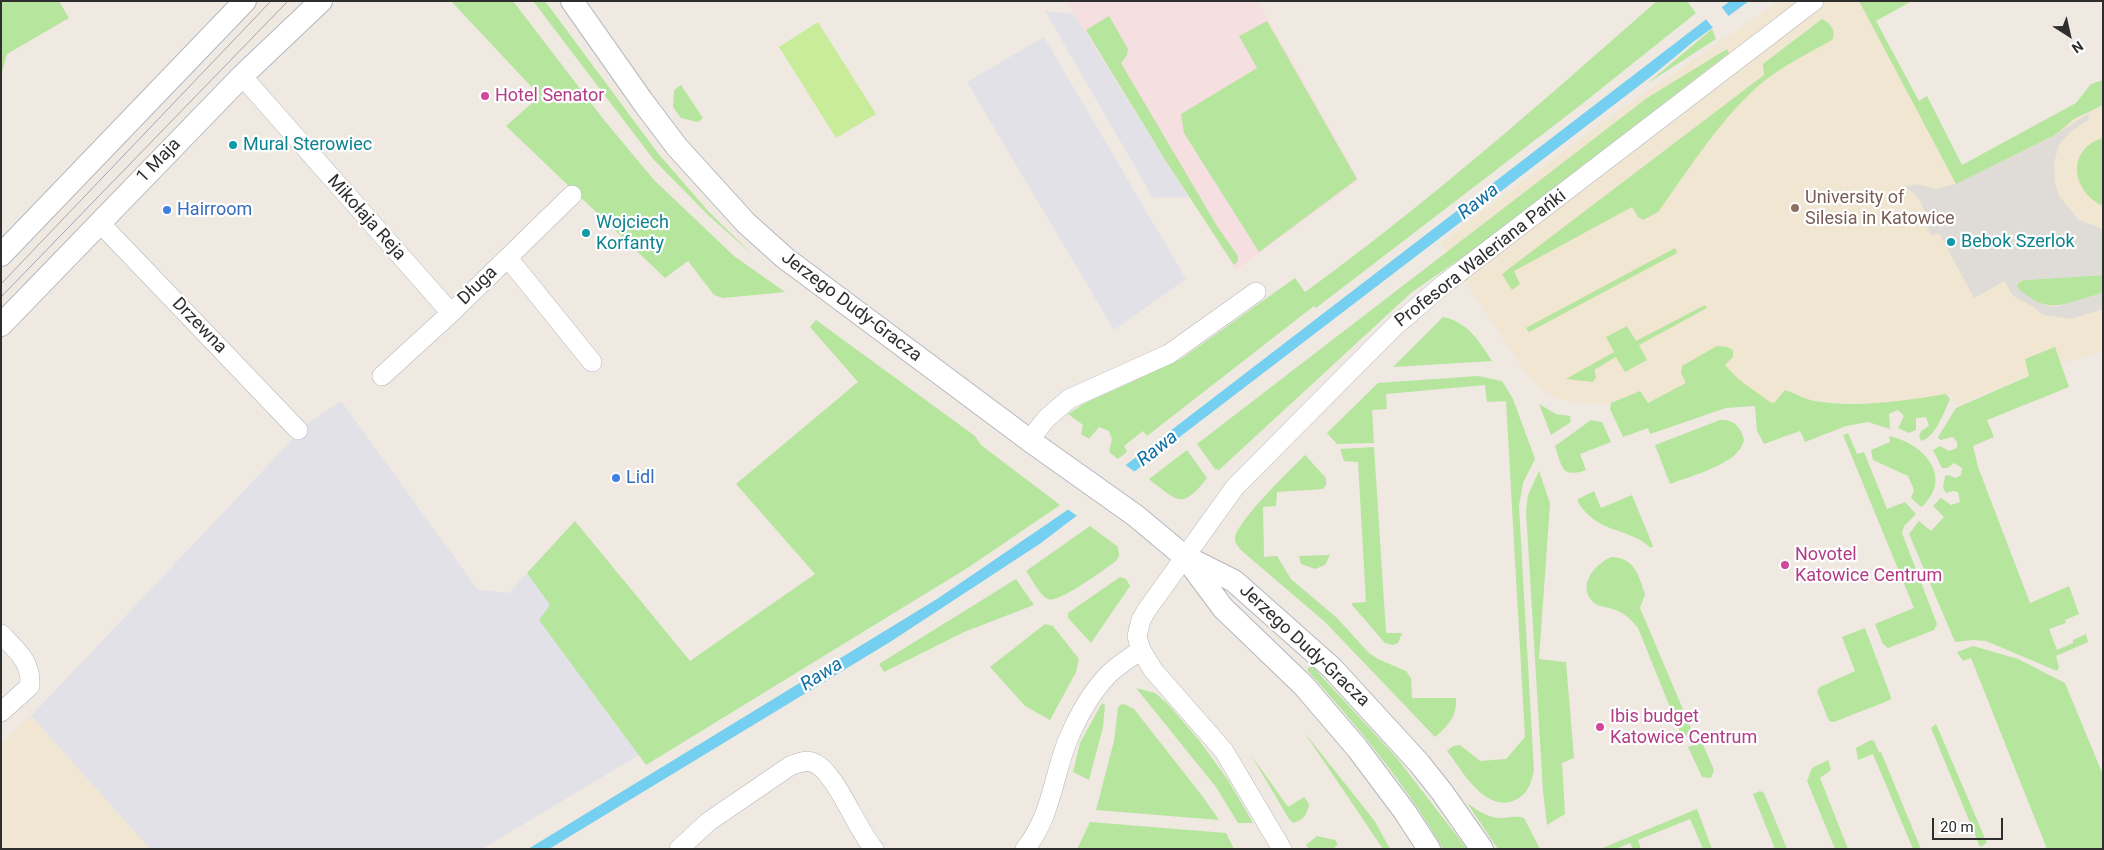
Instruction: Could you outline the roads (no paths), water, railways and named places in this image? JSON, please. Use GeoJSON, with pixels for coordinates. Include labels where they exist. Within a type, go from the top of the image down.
{"type":"FeatureCollection","features":[{"type":"Feature","properties":{"kind":"street"},"geometry":{"type":"LineString","coordinates":[[1,256],[245,1]]}},
{"type":"Feature","properties":{"kind":"street","name":"1 Maja"},"geometry":{"type":"LineString","coordinates":[[1,324],[242,76],[321,1]]}},
{"type":"Feature","properties":{"kind":"street","name":"Jerzego Dudy-Gracza"},"geometry":{"type":"LineString","coordinates":[[572,1],[648,110],[707,182],[746,222],[814,282],[1136,516],[1185,557],[1223,608],[1304,686],[1357,748],[1429,849]]}},
{"type":"Feature","properties":{"kind":"street","name":"Profesora Waleriana Pańki"},"geometry":{"type":"LineString","coordinates":[[1141,650],[1137,636],[1141,620],[1235,487],[1394,327],[1444,284],[1814,1]]}},
{"type":"Feature","properties":{"kind":"street","name":"Mikołaja Reja"},"geometry":{"type":"LineString","coordinates":[[242,76],[451,313]]}},
{"type":"Feature","properties":{"kind":"street","name":"Długa"},"geometry":{"type":"LineString","coordinates":[[382,376],[451,313],[572,195]]}},
{"type":"Feature","properties":{"kind":"street","name":"Drzewna"},"geometry":{"type":"LineString","coordinates":[[100,222],[298,430]]}},
{"type":"Feature","properties":{"kind":"street"},"geometry":{"type":"LineString","coordinates":[[508,258],[592,362]]}},
{"type":"Feature","properties":{"kind":"street"},"geometry":{"type":"LineString","coordinates":[[1029,440],[1047,418],[1069,399],[1169,354],[1256,292]]}},
{"type":"Feature","properties":{"kind":"street","name":"Jerzego Dudy-Gracza"},"geometry":{"type":"LineString","coordinates":[[1185,557],[1234,581],[1332,668],[1419,763],[1482,849]]}},
{"type":"Feature","properties":{"kind":"street"},"geometry":{"type":"LineString","coordinates":[[1,634],[23,657],[30,672],[30,686],[1,712]]}},
{"type":"Feature","properties":{"kind":"street"},"geometry":{"type":"LineString","coordinates":[[1025,849],[1041,824],[1051,801],[1067,743],[1083,707],[1108,675],[1141,650],[1153,670],[1224,751],[1282,849]]}},
{"type":"Feature","properties":{"kind":"street"},"geometry":{"type":"LineString","coordinates":[[679,849],[708,822],[790,766],[801,762],[811,762],[820,767],[836,786],[857,826],[874,849]]}},
{"type":"Feature","properties":{"kind":"water","name":"Rawa"},"geometry":{"type":"Polygon","coordinates":[[[1730,1],[1749,1],[1041,543],[890,642],[549,849],[528,849],[937,599],[1066,511],[1730,1]]]}},
{"type":"Feature","properties":{"kind":"tram line"},"geometry":{"type":"LineString","coordinates":[[1,284],[271,1]]}},
{"type":"Feature","properties":{"kind":"tram line"},"geometry":{"type":"LineString","coordinates":[[1,297],[288,1]]}},
{"type":"Feature","properties":{"kind":"place","name":"Hotel Senator"},"geometry":{"type":"Point","coordinates":[485,96]}},
{"type":"Feature","properties":{"kind":"place","name":"Mural Sterowiec"},"geometry":{"type":"Point","coordinates":[233,145]}},
{"type":"Feature","properties":{"kind":"place","name":"University of Silesia in Katowice"},"geometry":{"type":"Point","coordinates":[1795,208]}},
{"type":"Feature","properties":{"kind":"place","name":"Hairroom"},"geometry":{"type":"Point","coordinates":[167,210]}},
{"type":"Feature","properties":{"kind":"place","name":"Wojciech Korfanty"},"geometry":{"type":"Point","coordinates":[586,233]}},
{"type":"Feature","properties":{"kind":"place","name":"Bebok Szerlok"},"geometry":{"type":"Point","coordinates":[1951,242]}},
{"type":"Feature","properties":{"kind":"place","name":"Lidl"},"geometry":{"type":"Point","coordinates":[616,478]}},
{"type":"Feature","properties":{"kind":"place","name":"Novotel Katowice Centrum"},"geometry":{"type":"Point","coordinates":[1785,565]}},
{"type":"Feature","properties":{"kind":"place","name":"Ibis budget Katowice Centrum"},"geometry":{"type":"Point","coordinates":[1600,727]}}]}
